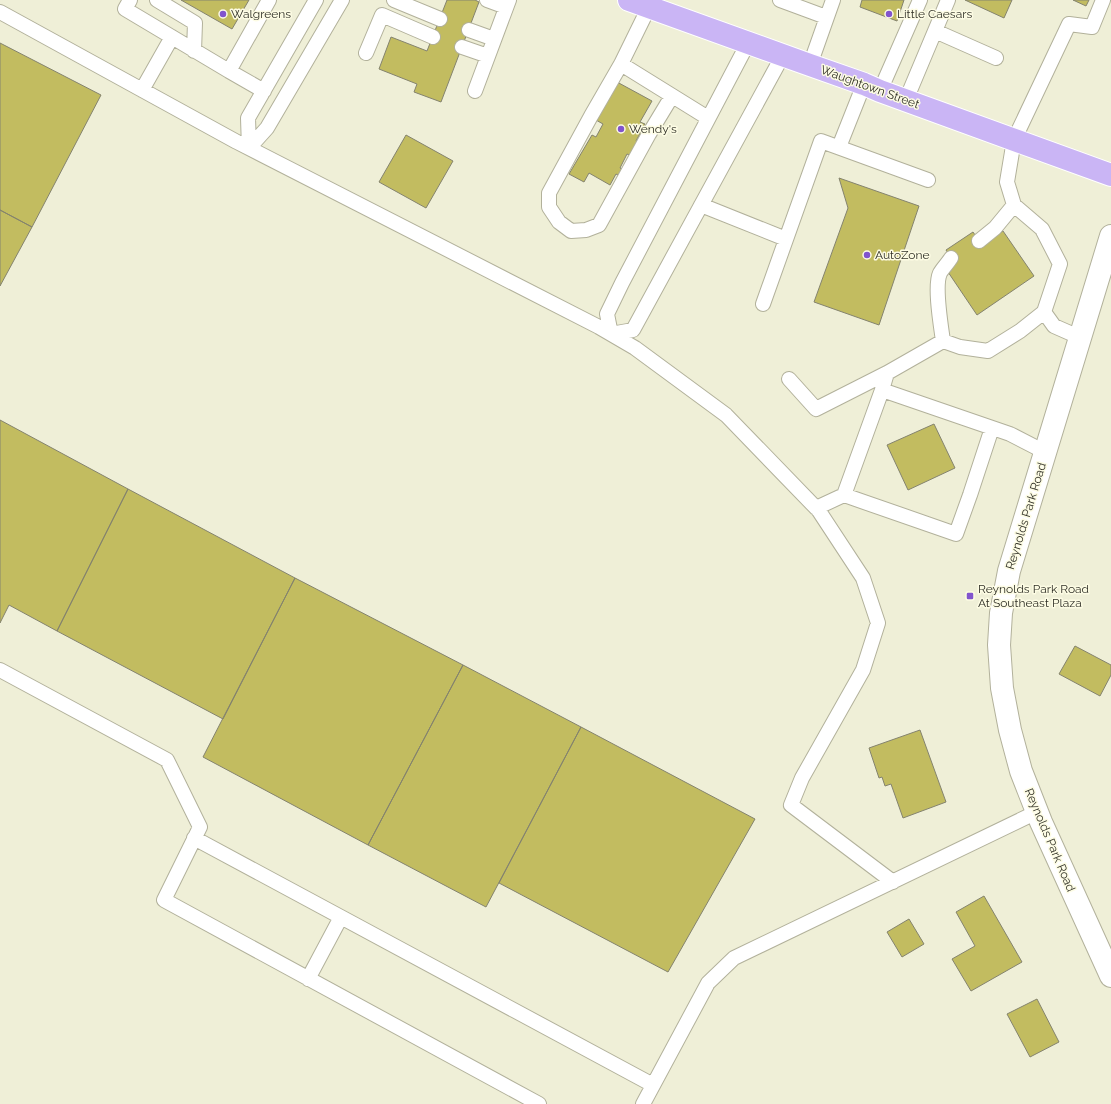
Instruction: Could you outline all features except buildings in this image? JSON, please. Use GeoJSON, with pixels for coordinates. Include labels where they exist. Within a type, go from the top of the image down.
{"type":"FeatureCollection","features":[{"type":"Feature","properties":{"kind":"main road","name":"Waughtown Street"},"geometry":{"type":"LineString","coordinates":[[639,4],[872,87],[1111,175]]}},
{"type":"Feature","properties":{"kind":"main road","name":"Reynolds Park Road"},"geometry":{"type":"LineString","coordinates":[[1111,236],[1009,571],[1001,613],[999,645],[1002,688],[1010,730],[1021,771],[1037,812],[1111,976]]}},
{"type":"Feature","properties":{"kind":"lane"},"geometry":{"type":"LineString","coordinates":[[130,0],[125,9],[264,91]]}},
{"type":"Feature","properties":{"kind":"lane"},"geometry":{"type":"LineString","coordinates":[[157,0],[195,23],[194,51]]}},
{"type":"Feature","properties":{"kind":"lane"},"geometry":{"type":"LineString","coordinates":[[228,71],[269,0]]}},
{"type":"Feature","properties":{"kind":"lane"},"geometry":{"type":"LineString","coordinates":[[249,148],[248,118],[316,0]]}},
{"type":"Feature","properties":{"kind":"lane"},"geometry":{"type":"LineString","coordinates":[[249,148],[267,128],[342,0]]}},
{"type":"Feature","properties":{"kind":"lane"},"geometry":{"type":"LineString","coordinates":[[366,53],[389,0]]}},
{"type":"Feature","properties":{"kind":"lane"},"geometry":{"type":"LineString","coordinates":[[394,0],[440,19]]}},
{"type":"Feature","properties":{"kind":"lane"},"geometry":{"type":"LineString","coordinates":[[475,91],[508,4],[487,0]]}},
{"type":"Feature","properties":{"kind":"lane"},"geometry":{"type":"LineString","coordinates":[[780,0],[829,9],[810,66]]}},
{"type":"Feature","properties":{"kind":"lane"},"geometry":{"type":"LineString","coordinates":[[838,147],[920,0]]}},
{"type":"Feature","properties":{"kind":"lane"},"geometry":{"type":"LineString","coordinates":[[906,100],[948,0]]}},
{"type":"Feature","properties":{"kind":"lane"},"geometry":{"type":"LineString","coordinates":[[943,341],[960,348],[988,351],[1020,332],[1044,312],[1060,264],[1042,229],[1014,205],[1007,182],[1014,140],[1069,24],[1092,27],[1103,0]]}},
{"type":"Feature","properties":{"kind":"lane"},"geometry":{"type":"LineString","coordinates":[[639,4],[621,64],[549,193],[549,207],[559,222],[571,231],[586,230],[599,225],[649,134],[672,96]]}},
{"type":"Feature","properties":{"kind":"lane"},"geometry":{"type":"LineString","coordinates":[[0,12],[249,148],[611,334],[635,348],[726,415],[816,508],[863,578],[878,623],[863,670],[802,778],[791,805],[893,882]]}},
{"type":"Feature","properties":{"kind":"lane"},"geometry":{"type":"LineString","coordinates":[[382,15],[433,37]]}},
{"type":"Feature","properties":{"kind":"lane"},"geometry":{"type":"LineString","coordinates":[[469,30],[494,39]]}},
{"type":"Feature","properties":{"kind":"lane"},"geometry":{"type":"LineString","coordinates":[[935,31],[996,58]]}},
{"type":"Feature","properties":{"kind":"lane"},"geometry":{"type":"LineString","coordinates":[[142,90],[172,37]]}},
{"type":"Feature","properties":{"kind":"lane"},"geometry":{"type":"LineString","coordinates":[[611,334],[607,314],[748,43]]}},
{"type":"Feature","properties":{"kind":"lane"},"geometry":{"type":"LineString","coordinates":[[462,47],[488,56]]}},
{"type":"Feature","properties":{"kind":"lane"},"geometry":{"type":"LineString","coordinates":[[611,334],[633,330],[783,55]]}},
{"type":"Feature","properties":{"kind":"lane"},"geometry":{"type":"LineString","coordinates":[[621,64],[708,118]]}},
{"type":"Feature","properties":{"kind":"lane"},"geometry":{"type":"LineString","coordinates":[[763,304],[821,141],[928,180]]}},
{"type":"Feature","properties":{"kind":"lane"},"geometry":{"type":"LineString","coordinates":[[701,205],[786,239]]}},
{"type":"Feature","properties":{"kind":"lane"},"geometry":{"type":"LineString","coordinates":[[979,241],[995,228],[1014,205]]}},
{"type":"Feature","properties":{"kind":"lane"},"geometry":{"type":"LineString","coordinates":[[943,341],[938,283],[940,274],[951,258]]}},
{"type":"Feature","properties":{"kind":"lane"},"geometry":{"type":"LineString","coordinates":[[1044,312],[1054,326],[1080,337]]}},
{"type":"Feature","properties":{"kind":"lane"},"geometry":{"type":"LineString","coordinates":[[789,379],[816,409],[887,373],[943,341]]}},
{"type":"Feature","properties":{"kind":"lane"},"geometry":{"type":"LineString","coordinates":[[844,495],[887,373]]}},
{"type":"Feature","properties":{"kind":"lane"},"geometry":{"type":"LineString","coordinates":[[882,390],[1010,434],[1045,452]]}},
{"type":"Feature","properties":{"kind":"lane"},"geometry":{"type":"LineString","coordinates":[[816,508],[844,495],[956,534],[992,428]]}},
{"type":"Feature","properties":{"kind":"lane"},"geometry":{"type":"LineString","coordinates":[[0,670],[167,760],[200,826],[164,900],[539,1104]]}},
{"type":"Feature","properties":{"kind":"lane"},"geometry":{"type":"LineString","coordinates":[[643,1104],[708,983],[734,958],[1037,812]]}},
{"type":"Feature","properties":{"kind":"lane"},"geometry":{"type":"LineString","coordinates":[[194,838],[653,1085]]}},
{"type":"Feature","properties":{"kind":"lane"},"geometry":{"type":"LineString","coordinates":[[308,979],[341,917]]}},
{"type":"Feature","properties":{"kind":"place","name":"Walgreens"},"geometry":{"type":"Point","coordinates":[223,14]}},
{"type":"Feature","properties":{"kind":"place","name":"Little Caesars"},"geometry":{"type":"Point","coordinates":[889,14]}},
{"type":"Feature","properties":{"kind":"place","name":"Wendy's"},"geometry":{"type":"Point","coordinates":[621,129]}},
{"type":"Feature","properties":{"kind":"place","name":"AutoZone"},"geometry":{"type":"Point","coordinates":[867,255]}},
{"type":"Feature","properties":{"kind":"place","name":"Reynolds Park Road At Southeast Plaza"},"geometry":{"type":"Point","coordinates":[970,596]}}]}
